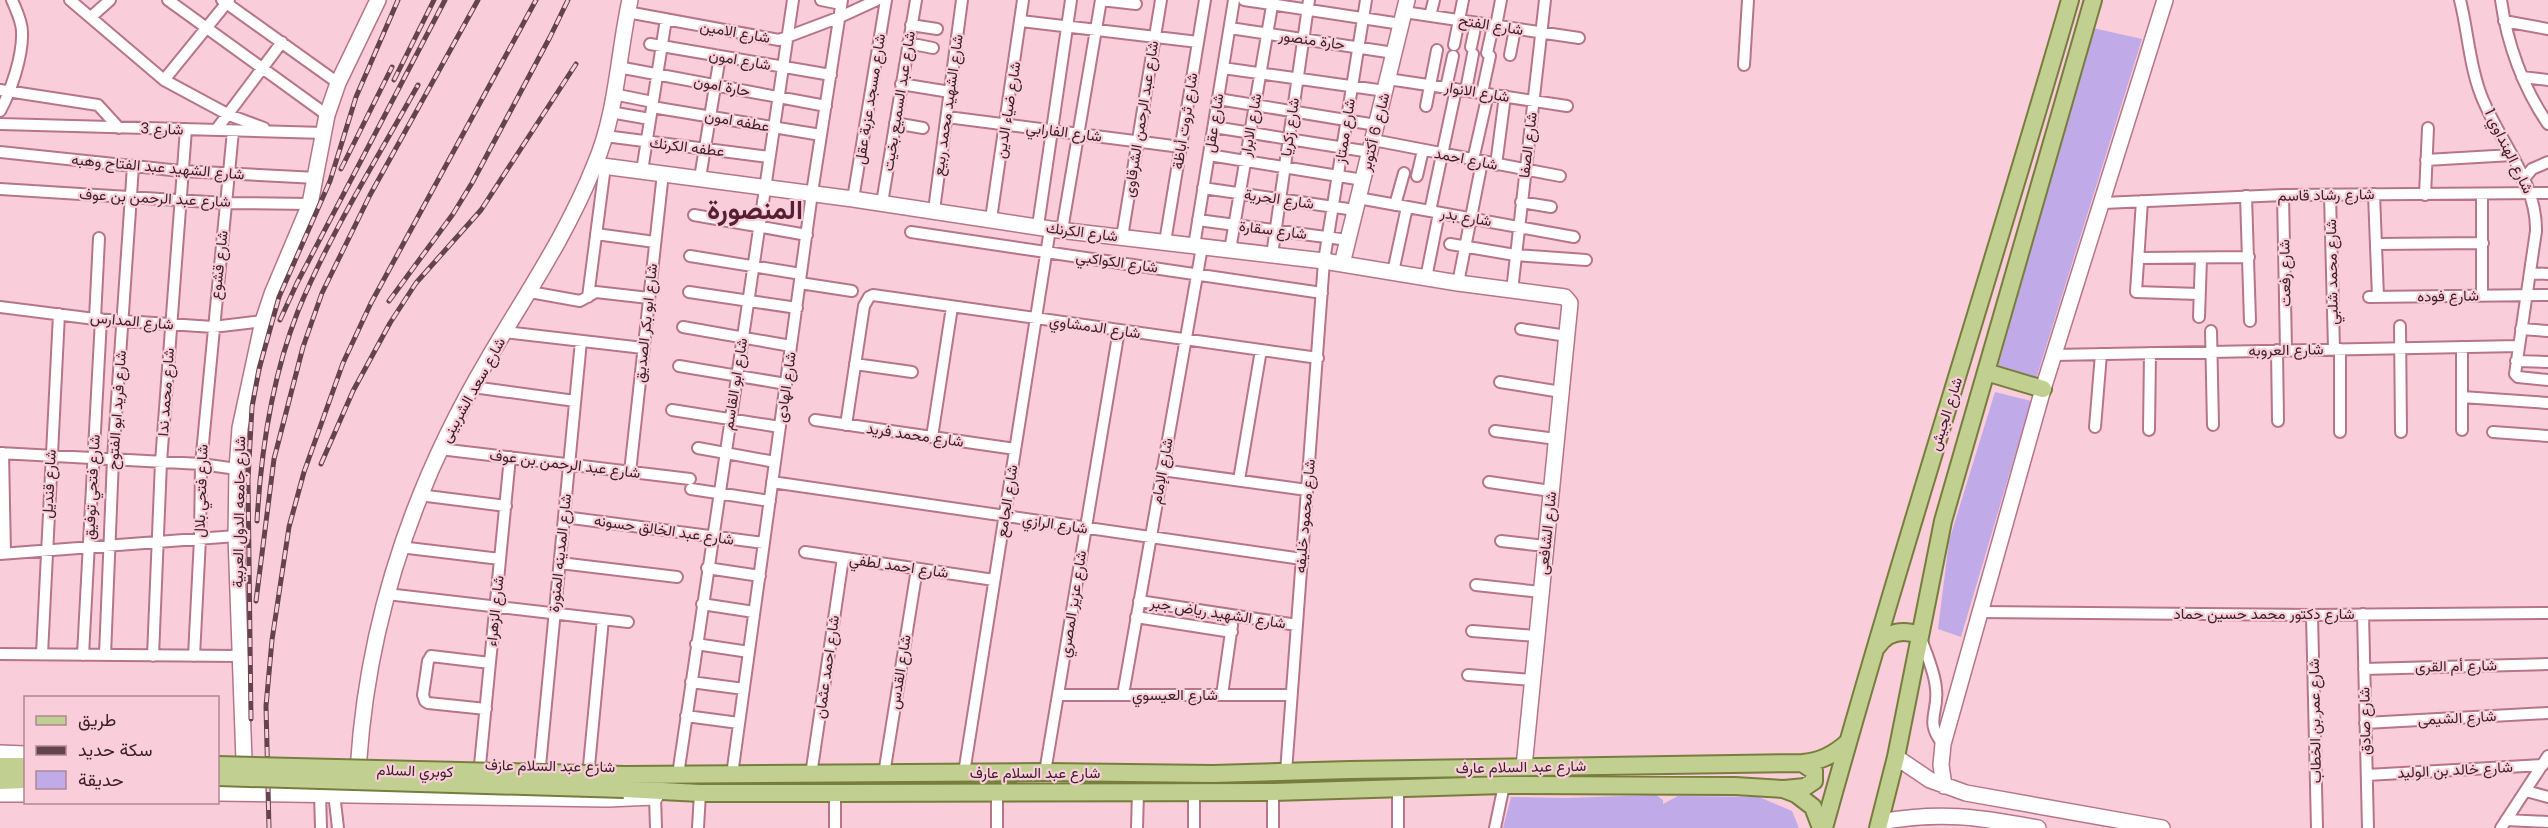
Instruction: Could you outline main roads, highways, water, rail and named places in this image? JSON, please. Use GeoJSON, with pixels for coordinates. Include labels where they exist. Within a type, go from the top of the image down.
{"type":"FeatureCollection","features":[{"type":"Feature","properties":{"kind":"main road","name":"شارع الجيش"},"geometry":{"type":"LineString","coordinates":[[1823,828],[2070,0]]}},
{"type":"Feature","properties":{"kind":"main road","name":"شارع الجيش"},"geometry":{"type":"LineString","coordinates":[[1879,825],[1896,757],[1943,521],[2093,0]]}},
{"type":"Feature","properties":{"kind":"main road"},"geometry":{"type":"LineString","coordinates":[[2039,107],[2061,114]]}},
{"type":"Feature","properties":{"kind":"main road"},"geometry":{"type":"LineString","coordinates":[[1986,372],[2043,389]]}},
{"type":"Feature","properties":{"kind":"main road"},"geometry":{"type":"LineString","coordinates":[[1874,653],[1878,644],[1893,633],[1911,632],[1920,635]]}},
{"type":"Feature","properties":{"kind":"main road","name":"شارع عبد السلام عارف"},"geometry":{"type":"LineString","coordinates":[[727,775],[1045,772],[1213,774],[1802,763],[1831,756],[1848,742]]}},
{"type":"Feature","properties":{"kind":"main road"},"geometry":{"type":"LineString","coordinates":[[1783,789],[1805,787],[1814,781],[1814,771],[1802,763]]}},
{"type":"Feature","properties":{"kind":"main road","name":"كوبري السلام"},"geometry":{"type":"LineString","coordinates":[[219,765],[625,782],[699,793]]}},
{"type":"Feature","properties":{"kind":"main road"},"geometry":{"type":"LineString","coordinates":[[0,766],[24,766]]}},
{"type":"Feature","properties":{"kind":"main road","name":"كوبري السلام"},"geometry":{"type":"LineString","coordinates":[[219,777],[625,782],[727,775]]}},
{"type":"Feature","properties":{"kind":"main road"},"geometry":{"type":"LineString","coordinates":[[0,781],[24,780]]}},
{"type":"Feature","properties":{"kind":"main road","name":"شارع عبد السلام عارف"},"geometry":{"type":"LineString","coordinates":[[699,793],[1273,792],[1504,785],[1735,786],[1783,789],[1804,798],[1813,807],[1823,828]]}},
{"type":"Feature","properties":{"kind":"railway"},"geometry":{"type":"LineString","coordinates":[[251,719],[248,479],[252,407],[259,369],[279,297],[330,181],[356,97],[398,0]]}},
{"type":"Feature","properties":{"kind":"railway"},"geometry":{"type":"LineString","coordinates":[[394,80],[434,0]]}},
{"type":"Feature","properties":{"kind":"railway"},"geometry":{"type":"LineString","coordinates":[[280,320],[297,283],[445,0]]}},
{"type":"Feature","properties":{"kind":"railway"},"geometry":{"type":"LineString","coordinates":[[256,601],[274,459],[303,347],[322,293],[370,195],[478,0]]}},
{"type":"Feature","properties":{"kind":"railway"},"geometry":{"type":"LineString","coordinates":[[269,828],[266,706],[272,640],[289,527],[304,472],[343,363],[371,303],[536,0]]}},
{"type":"Feature","properties":{"kind":"railway"},"geometry":{"type":"LineString","coordinates":[[389,301],[453,214],[472,183],[568,0]]}},
{"type":"Feature","properties":{"kind":"railway"},"geometry":{"type":"LineString","coordinates":[[321,464],[353,391],[390,323],[416,283],[481,210],[576,64]]}},
{"type":"Feature","properties":{"kind":"railway"},"geometry":{"type":"LineString","coordinates":[[341,169],[392,67]]}},
{"type":"Feature","properties":{"kind":"railway"},"geometry":{"type":"LineString","coordinates":[[257,521],[261,468],[269,414],[281,362],[298,311],[324,253],[418,85]]}},
{"type":"Feature","properties":{"kind":"district","name":"المنصورة"},"geometry":{"type":"Point","coordinates":[755,210]}}]}
